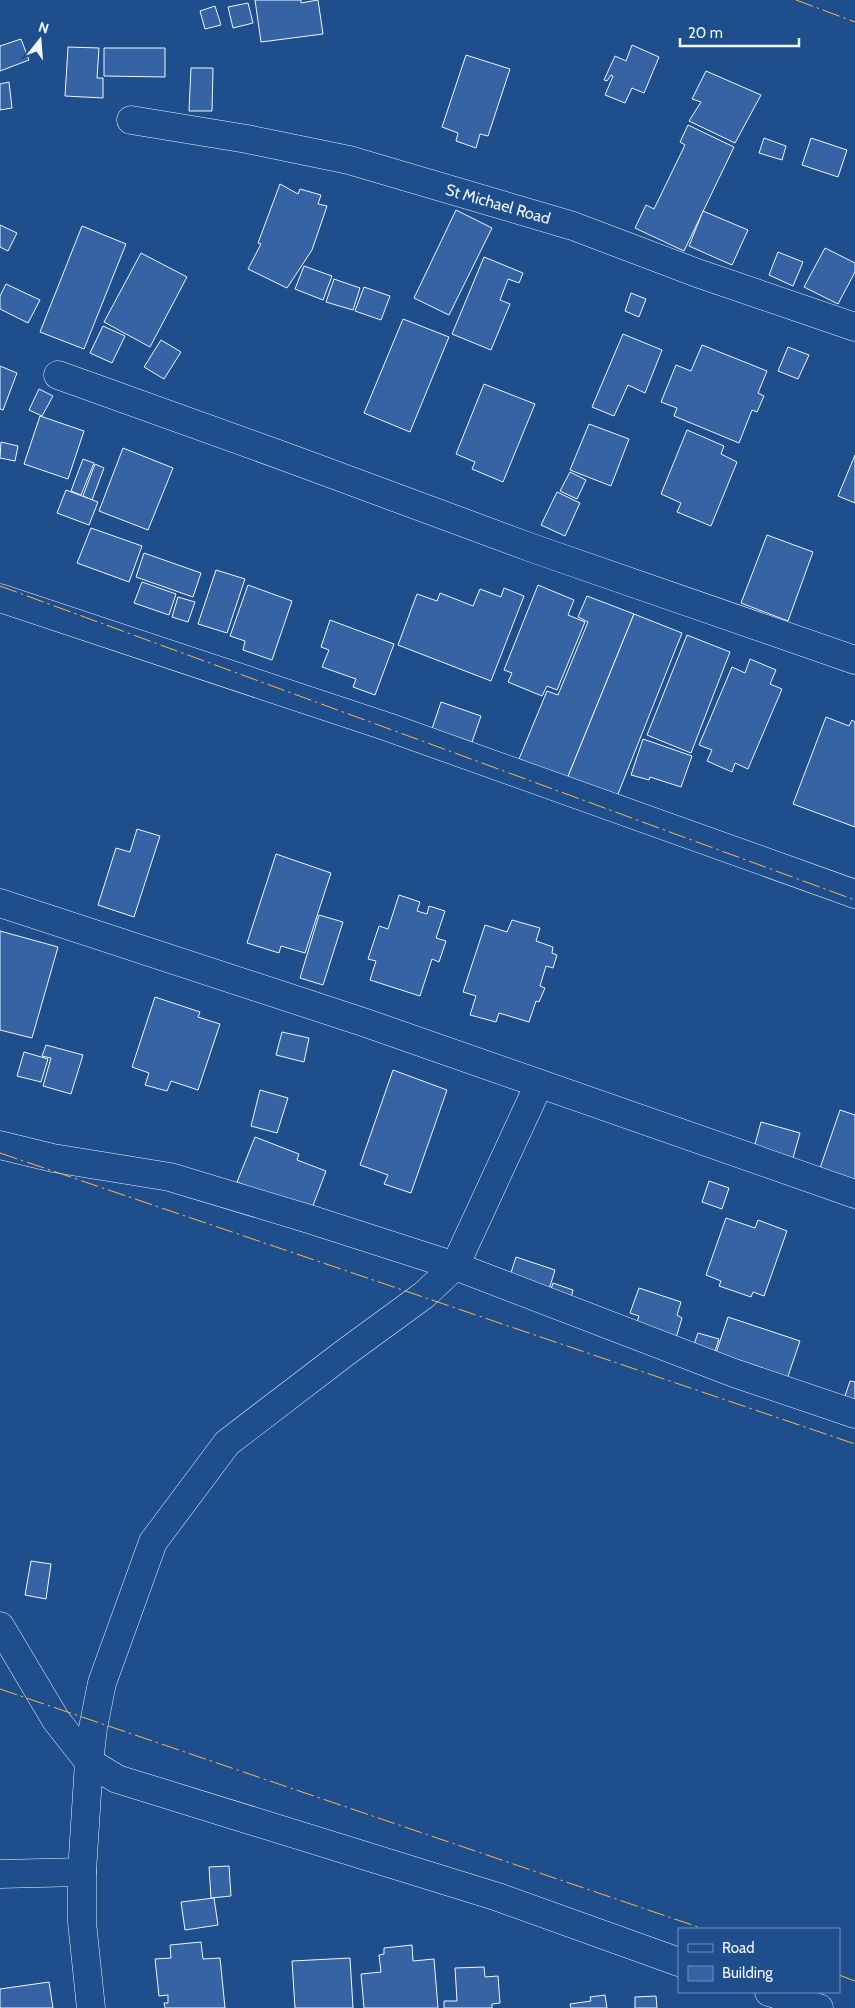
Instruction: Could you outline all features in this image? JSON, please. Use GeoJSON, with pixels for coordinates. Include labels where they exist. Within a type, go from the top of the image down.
{"type":"FeatureCollection","features":[{"type":"Feature","properties":{"kind":"street","name":"St Michael Road"},"geometry":{"type":"LineString","coordinates":[[131,120],[246,138],[349,160],[573,226],[697,273],[855,327]]}},
{"type":"Feature","properties":{"kind":"street"},"geometry":{"type":"LineString","coordinates":[[58,375],[286,456],[532,548],[855,660]]}},
{"type":"Feature","properties":{"kind":"street"},"geometry":{"type":"LineString","coordinates":[[0,598],[388,727],[855,894]]}},
{"type":"Feature","properties":{"kind":"street"},"geometry":{"type":"LineString","coordinates":[[0,903],[363,1022],[855,1194]]}},
{"type":"Feature","properties":{"kind":"street"},"geometry":{"type":"LineString","coordinates":[[91,2008],[82,1922],[82,1872],[93,1728],[102,1683],[153,1542],[227,1442],[424,1295],[455,1266],[539,1084]]}},
{"type":"Feature","properties":{"kind":"street"},"geometry":{"type":"LineString","coordinates":[[0,1145],[53,1158],[170,1177],[455,1266],[734,1374],[855,1414]]}},
{"type":"Feature","properties":{"kind":"street"},"geometry":{"type":"LineString","coordinates":[[0,1626],[56,1720],[89,1762],[117,1779],[498,1896],[678,1962]]}},
{"type":"Feature","properties":{"kind":"street"},"geometry":{"type":"LineString","coordinates":[[0,1874],[82,1872]]}},
{"type":"Feature","properties":{"kind":"street"},"geometry":{"type":"LineString","coordinates":[[772,1993],[819,2008]]}},
{"type":"Feature","properties":{"kind":"building"},"geometry":{"type":"Polygon","coordinates":[[[255,0],[301,0],[301,3],[318,0],[323,34],[261,42],[255,0]]]}},
{"type":"Feature","properties":{"kind":"building"},"geometry":{"type":"Polygon","coordinates":[[[248,3],[253,23],[233,28],[228,7],[248,3]]]}},
{"type":"Feature","properties":{"kind":"building"},"geometry":{"type":"Polygon","coordinates":[[[215,6],[221,25],[205,29],[200,11],[215,6]]]}},
{"type":"Feature","properties":{"kind":"building"},"geometry":{"type":"Polygon","coordinates":[[[21,39],[29,60],[0,71],[0,46],[21,39]]]}},
{"type":"Feature","properties":{"kind":"building"},"geometry":{"type":"Polygon","coordinates":[[[632,45],[659,57],[644,93],[632,88],[625,103],[605,95],[613,76],[611,75],[607,81],[604,80],[615,56],[626,61],[632,45]]]}},
{"type":"Feature","properties":{"kind":"building"},"geometry":{"type":"Polygon","coordinates":[[[68,47],[99,48],[97,78],[103,78],[103,98],[65,96],[68,47]]]}},
{"type":"Feature","properties":{"kind":"building"},"geometry":{"type":"Polygon","coordinates":[[[104,48],[165,48],[165,77],[104,76],[104,48]]]}},
{"type":"Feature","properties":{"kind":"building"},"geometry":{"type":"Polygon","coordinates":[[[466,55],[510,69],[488,136],[480,134],[476,148],[456,141],[458,133],[442,127],[466,55]]]}},
{"type":"Feature","properties":{"kind":"building"},"geometry":{"type":"Polygon","coordinates":[[[191,68],[213,68],[212,111],[189,111],[191,68]]]}},
{"type":"Feature","properties":{"kind":"building"},"geometry":{"type":"Polygon","coordinates":[[[706,71],[761,95],[735,143],[689,121],[701,102],[692,99],[706,71]]]}},
{"type":"Feature","properties":{"kind":"building"},"geometry":{"type":"Polygon","coordinates":[[[9,82],[12,108],[0,110],[0,84],[9,82]]]}},
{"type":"Feature","properties":{"kind":"building"},"geometry":{"type":"Polygon","coordinates":[[[688,125],[734,147],[684,251],[635,228],[646,205],[654,209],[685,145],[680,142],[688,125]]]}},
{"type":"Feature","properties":{"kind":"building"},"geometry":{"type":"Polygon","coordinates":[[[764,138],[786,146],[782,160],[759,153],[764,138]]]}},
{"type":"Feature","properties":{"kind":"building"},"geometry":{"type":"Polygon","coordinates":[[[811,138],[847,150],[838,177],[802,165],[811,138]]]}},
{"type":"Feature","properties":{"kind":"building"},"geometry":{"type":"Polygon","coordinates":[[[280,184],[298,194],[300,189],[321,195],[318,204],[327,206],[312,250],[287,288],[248,269],[261,244],[258,243],[280,184]]]}},
{"type":"Feature","properties":{"kind":"building"},"geometry":{"type":"Polygon","coordinates":[[[456,210],[492,228],[449,315],[414,298],[456,210]]]}},
{"type":"Feature","properties":{"kind":"building"},"geometry":{"type":"Polygon","coordinates":[[[703,211],[748,230],[732,265],[689,246],[703,211]]]}},
{"type":"Feature","properties":{"kind":"building"},"geometry":{"type":"Polygon","coordinates":[[[0,225],[17,233],[8,251],[0,247],[0,225]]]}},
{"type":"Feature","properties":{"kind":"building"},"geometry":{"type":"Polygon","coordinates":[[[82,226],[126,244],[84,349],[40,332],[82,226]]]}},
{"type":"Feature","properties":{"kind":"building"},"geometry":{"type":"Polygon","coordinates":[[[825,248],[855,263],[855,272],[838,304],[804,287],[825,248]]]}},
{"type":"Feature","properties":{"kind":"building"},"geometry":{"type":"Polygon","coordinates":[[[778,252],[803,262],[793,286],[769,275],[778,252]]]}},
{"type":"Feature","properties":{"kind":"building"},"geometry":{"type":"Polygon","coordinates":[[[141,253],[187,277],[150,347],[104,322],[141,253]]]}},
{"type":"Feature","properties":{"kind":"building"},"geometry":{"type":"Polygon","coordinates":[[[484,257],[523,273],[519,283],[508,279],[500,300],[510,304],[491,350],[452,334],[484,257]]]}},
{"type":"Feature","properties":{"kind":"building"},"geometry":{"type":"Polygon","coordinates":[[[304,266],[332,276],[323,300],[295,289],[304,266]]]}},
{"type":"Feature","properties":{"kind":"building"},"geometry":{"type":"Polygon","coordinates":[[[334,279],[360,288],[353,310],[326,302],[334,279]]]}},
{"type":"Feature","properties":{"kind":"building"},"geometry":{"type":"Polygon","coordinates":[[[6,284],[40,300],[28,323],[0,309],[0,296],[6,284]]]}},
{"type":"Feature","properties":{"kind":"building"},"geometry":{"type":"Polygon","coordinates":[[[364,287],[390,296],[381,320],[355,311],[364,287]]]}},
{"type":"Feature","properties":{"kind":"building"},"geometry":{"type":"Polygon","coordinates":[[[631,293],[646,299],[639,317],[625,311],[631,293]]]}},
{"type":"Feature","properties":{"kind":"building"},"geometry":{"type":"Polygon","coordinates":[[[403,319],[449,337],[410,432],[364,413],[403,319]]]}},
{"type":"Feature","properties":{"kind":"building"},"geometry":{"type":"Polygon","coordinates":[[[103,326],[125,336],[112,363],[90,353],[103,326]]]}},
{"type":"Feature","properties":{"kind":"building"},"geometry":{"type":"Polygon","coordinates":[[[623,334],[662,350],[645,393],[628,385],[614,416],[592,407],[623,334]]]}},
{"type":"Feature","properties":{"kind":"building"},"geometry":{"type":"Polygon","coordinates":[[[161,340],[181,352],[164,379],[144,367],[161,340]]]}},
{"type":"Feature","properties":{"kind":"building"},"geometry":{"type":"Polygon","coordinates":[[[702,345],[767,371],[758,393],[764,396],[757,412],[752,410],[739,443],[674,416],[677,408],[661,402],[676,365],[691,371],[702,345]]]}},
{"type":"Feature","properties":{"kind":"building"},"geometry":{"type":"Polygon","coordinates":[[[788,347],[809,355],[798,379],[778,371],[788,347]]]}},
{"type":"Feature","properties":{"kind":"building"},"geometry":{"type":"Polygon","coordinates":[[[0,366],[17,373],[3,410],[0,409],[0,366]]]}},
{"type":"Feature","properties":{"kind":"building"},"geometry":{"type":"Polygon","coordinates":[[[484,384],[535,404],[503,482],[472,469],[475,462],[456,454],[484,384]]]}},
{"type":"Feature","properties":{"kind":"building"},"geometry":{"type":"Polygon","coordinates":[[[39,389],[53,396],[42,416],[29,410],[39,389]]]}},
{"type":"Feature","properties":{"kind":"building"},"geometry":{"type":"Polygon","coordinates":[[[40,416],[84,431],[68,479],[24,464],[40,416]]]}},
{"type":"Feature","properties":{"kind":"building"},"geometry":{"type":"Polygon","coordinates":[[[589,424],[629,439],[611,486],[570,470],[589,424]]]}},
{"type":"Feature","properties":{"kind":"building"},"geometry":{"type":"Polygon","coordinates":[[[687,430],[724,446],[721,454],[737,462],[711,526],[677,512],[681,503],[661,494],[687,430]]]}},
{"type":"Feature","properties":{"kind":"building"},"geometry":{"type":"Polygon","coordinates":[[[1,442],[18,446],[15,461],[0,458],[1,442]]]}},
{"type":"Feature","properties":{"kind":"building"},"geometry":{"type":"Polygon","coordinates":[[[123,448],[173,468],[148,530],[99,511],[123,448]]]}},
{"type":"Feature","properties":{"kind":"building"},"geometry":{"type":"Polygon","coordinates":[[[855,455],[855,503],[838,496],[855,455]]]}},
{"type":"Feature","properties":{"kind":"building"},"geometry":{"type":"Polygon","coordinates":[[[83,459],[94,463],[81,495],[71,491],[83,459]]]}},
{"type":"Feature","properties":{"kind":"building"},"geometry":{"type":"Polygon","coordinates":[[[95,464],[104,468],[92,500],[83,496],[95,464]]]}},
{"type":"Feature","properties":{"kind":"building"},"geometry":{"type":"Polygon","coordinates":[[[570,472],[586,480],[577,499],[560,491],[570,472]]]}},
{"type":"Feature","properties":{"kind":"building"},"geometry":{"type":"Polygon","coordinates":[[[66,490],[98,502],[89,525],[57,513],[66,490]]]}},
{"type":"Feature","properties":{"kind":"building"},"geometry":{"type":"Polygon","coordinates":[[[557,492],[580,503],[565,536],[541,525],[557,492]]]}},
{"type":"Feature","properties":{"kind":"building"},"geometry":{"type":"Polygon","coordinates":[[[91,528],[142,546],[129,582],[77,563],[91,528]]]}},
{"type":"Feature","properties":{"kind":"building"},"geometry":{"type":"Polygon","coordinates":[[[767,535],[813,552],[788,621],[741,603],[767,535]]]}},
{"type":"Feature","properties":{"kind":"building"},"geometry":{"type":"Polygon","coordinates":[[[144,553],[201,573],[193,597],[136,577],[144,553]]]}},
{"type":"Feature","properties":{"kind":"building"},"geometry":{"type":"Polygon","coordinates":[[[216,570],[245,579],[227,633],[198,624],[216,570]]]}},
{"type":"Feature","properties":{"kind":"building"},"geometry":{"type":"Polygon","coordinates":[[[142,582],[176,594],[169,615],[134,603],[142,582]]]}},
{"type":"Feature","properties":{"kind":"building"},"geometry":{"type":"Polygon","coordinates":[[[248,585],[292,601],[272,660],[243,650],[245,641],[230,636],[248,585]]]}},
{"type":"Feature","properties":{"kind":"building"},"geometry":{"type":"Polygon","coordinates":[[[538,585],[574,600],[568,615],[585,622],[557,690],[547,686],[542,696],[508,682],[512,673],[504,670],[538,585]]]}},
{"type":"Feature","properties":{"kind":"building"},"geometry":{"type":"Polygon","coordinates":[[[504,588],[524,596],[491,681],[398,645],[417,594],[437,601],[440,593],[473,606],[480,589],[501,597],[504,588]]]}},
{"type":"Feature","properties":{"kind":"building"},"geometry":{"type":"Polygon","coordinates":[[[587,596],[634,614],[567,779],[519,759],[547,691],[558,695],[588,622],[578,617],[587,596]]]}},
{"type":"Feature","properties":{"kind":"building"},"geometry":{"type":"Polygon","coordinates":[[[178,597],[195,602],[188,622],[172,617],[178,597]]]}},
{"type":"Feature","properties":{"kind":"building"},"geometry":{"type":"Polygon","coordinates":[[[634,614],[682,633],[616,799],[567,779],[634,614]]]}},
{"type":"Feature","properties":{"kind":"building"},"geometry":{"type":"Polygon","coordinates":[[[330,620],[394,644],[375,695],[353,687],[356,679],[322,667],[329,650],[321,647],[330,620]]]}},
{"type":"Feature","properties":{"kind":"building"},"geometry":{"type":"Polygon","coordinates":[[[687,635],[730,652],[691,753],[647,735],[687,635]]]}},
{"type":"Feature","properties":{"kind":"building"},"geometry":{"type":"Polygon","coordinates":[[[750,659],[776,670],[770,684],[782,689],[748,769],[735,763],[732,772],[707,761],[712,750],[699,745],[732,667],[745,673],[750,659]]]}},
{"type":"Feature","properties":{"kind":"building"},"geometry":{"type":"Polygon","coordinates":[[[441,702],[481,716],[472,742],[432,729],[441,702]]]}},
{"type":"Feature","properties":{"kind":"building"},"geometry":{"type":"Polygon","coordinates":[[[826,717],[849,726],[852,720],[855,722],[855,827],[793,804],[826,717]]]}},
{"type":"Feature","properties":{"kind":"building"},"geometry":{"type":"Polygon","coordinates":[[[643,739],[692,756],[681,787],[650,777],[649,780],[631,775],[643,739]]]}},
{"type":"Feature","properties":{"kind":"building"},"geometry":{"type":"Polygon","coordinates":[[[137,829],[160,836],[134,917],[98,905],[116,848],[130,852],[137,829]]]}},
{"type":"Feature","properties":{"kind":"building"},"geometry":{"type":"Polygon","coordinates":[[[276,854],[331,873],[305,953],[281,946],[279,953],[247,943],[276,854]]]}},
{"type":"Feature","properties":{"kind":"building"},"geometry":{"type":"Polygon","coordinates":[[[399,895],[420,902],[417,911],[427,914],[429,906],[445,911],[436,938],[446,941],[439,962],[432,959],[420,996],[370,980],[376,961],[368,959],[379,926],[388,929],[399,895]]]}},
{"type":"Feature","properties":{"kind":"building"},"geometry":{"type":"Polygon","coordinates":[[[319,915],[343,922],[323,985],[300,978],[319,915]]]}},
{"type":"Feature","properties":{"kind":"building"},"geometry":{"type":"Polygon","coordinates":[[[512,920],[540,928],[536,941],[553,947],[552,953],[557,955],[553,968],[546,966],[540,986],[545,988],[539,1002],[536,1001],[529,1022],[499,1013],[496,1022],[470,1015],[476,996],[463,992],[485,925],[507,932],[512,920]]]}},
{"type":"Feature","properties":{"kind":"building"},"geometry":{"type":"Polygon","coordinates":[[[0,931],[58,947],[32,1038],[0,1030],[0,931]]]}},
{"type":"Feature","properties":{"kind":"building"},"geometry":{"type":"Polygon","coordinates":[[[155,997],[200,1012],[198,1017],[220,1024],[198,1090],[171,1081],[167,1091],[145,1085],[149,1073],[132,1067],[155,997]]]}},
{"type":"Feature","properties":{"kind":"building"},"geometry":{"type":"Polygon","coordinates":[[[282,1032],[309,1038],[304,1062],[276,1055],[282,1032]]]}},
{"type":"Feature","properties":{"kind":"building"},"geometry":{"type":"Polygon","coordinates":[[[46,1045],[83,1055],[71,1094],[43,1086],[51,1058],[42,1056],[46,1045]]]}},
{"type":"Feature","properties":{"kind":"building"},"geometry":{"type":"Polygon","coordinates":[[[24,1052],[48,1059],[41,1082],[17,1076],[24,1052]]]}},
{"type":"Feature","properties":{"kind":"building"},"geometry":{"type":"Polygon","coordinates":[[[393,1070],[447,1090],[411,1193],[384,1184],[388,1175],[360,1165],[393,1070]]]}},
{"type":"Feature","properties":{"kind":"building"},"geometry":{"type":"Polygon","coordinates":[[[260,1090],[288,1098],[277,1133],[251,1126],[260,1090]]]}},
{"type":"Feature","properties":{"kind":"building"},"geometry":{"type":"Polygon","coordinates":[[[840,1110],[855,1115],[855,1181],[819,1171],[840,1110]]]}},
{"type":"Feature","properties":{"kind":"building"},"geometry":{"type":"Polygon","coordinates":[[[761,1122],[800,1133],[793,1158],[754,1148],[761,1122]]]}},
{"type":"Feature","properties":{"kind":"building"},"geometry":{"type":"Polygon","coordinates":[[[255,1137],[299,1154],[297,1160],[326,1171],[311,1211],[237,1182],[255,1137]]]}},
{"type":"Feature","properties":{"kind":"building"},"geometry":{"type":"Polygon","coordinates":[[[709,1181],[729,1188],[722,1209],[702,1202],[709,1181]]]}},
{"type":"Feature","properties":{"kind":"building"},"geometry":{"type":"Polygon","coordinates":[[[726,1218],[755,1228],[758,1220],[787,1231],[764,1296],[753,1292],[751,1297],[719,1286],[721,1281],[706,1275],[726,1218]]]}},
{"type":"Feature","properties":{"kind":"building"},"geometry":{"type":"Polygon","coordinates":[[[516,1257],[555,1270],[547,1296],[508,1282],[516,1257]]]}},
{"type":"Feature","properties":{"kind":"building"},"geometry":{"type":"Polygon","coordinates":[[[553,1283],[573,1290],[569,1306],[548,1299],[553,1283]]]}},
{"type":"Feature","properties":{"kind":"building"},"geometry":{"type":"Polygon","coordinates":[[[639,1288],[681,1302],[677,1315],[682,1318],[676,1338],[636,1325],[639,1316],[630,1313],[639,1288]]]}},
{"type":"Feature","properties":{"kind":"building"},"geometry":{"type":"Polygon","coordinates":[[[728,1317],[800,1341],[786,1382],[714,1359],[728,1317]]]}},
{"type":"Feature","properties":{"kind":"building"},"geometry":{"type":"Polygon","coordinates":[[[698,1333],[719,1339],[713,1357],[692,1350],[698,1333]]]}},
{"type":"Feature","properties":{"kind":"building"},"geometry":{"type":"Polygon","coordinates":[[[850,1381],[855,1382],[855,1402],[842,1405],[850,1381]]]}},
{"type":"Feature","properties":{"kind":"building"},"geometry":{"type":"Polygon","coordinates":[[[31,1561],[51,1564],[46,1599],[25,1595],[31,1561]]]}},
{"type":"Feature","properties":{"kind":"building"},"geometry":{"type":"Polygon","coordinates":[[[229,1866],[231,1896],[211,1898],[209,1867],[229,1866]]]}},
{"type":"Feature","properties":{"kind":"building"},"geometry":{"type":"Polygon","coordinates":[[[214,1898],[218,1925],[185,1930],[181,1902],[214,1898]]]}},
{"type":"Feature","properties":{"kind":"building"},"geometry":{"type":"Polygon","coordinates":[[[201,1942],[203,1959],[220,1958],[225,2008],[165,2008],[164,2003],[168,2003],[168,1995],[159,1996],[155,1959],[171,1958],[170,1945],[201,1942]]]}},
{"type":"Feature","properties":{"kind":"building"},"geometry":{"type":"Polygon","coordinates":[[[412,1945],[413,1961],[434,1959],[438,2008],[364,2008],[361,1974],[381,1972],[379,1955],[384,1954],[384,1948],[412,1945]]]}},
{"type":"Feature","properties":{"kind":"building"},"geometry":{"type":"Polygon","coordinates":[[[350,1958],[353,2008],[295,2008],[292,1961],[350,1958]]]}},
{"type":"Feature","properties":{"kind":"building"},"geometry":{"type":"Polygon","coordinates":[[[484,1967],[485,1977],[498,1976],[500,2003],[492,2004],[492,2008],[444,2008],[444,2001],[457,2001],[455,1968],[484,1967]]]}},
{"type":"Feature","properties":{"kind":"building"},"geometry":{"type":"Polygon","coordinates":[[[49,1982],[53,2008],[0,2008],[0,1989],[49,1982]]]}},
{"type":"Feature","properties":{"kind":"building"},"geometry":{"type":"Polygon","coordinates":[[[605,1995],[607,2008],[571,2008],[570,2004],[591,2001],[590,1997],[605,1995]]]}},
{"type":"Feature","properties":{"kind":"building"},"geometry":{"type":"Polygon","coordinates":[[[656,1996],[657,2008],[635,2008],[635,1997],[656,1996]]]}},
{"type":"Feature","properties":{"kind":"power"},"geometry":{"type":"LineString","coordinates":[[796,0],[855,22]]}},
{"type":"Feature","properties":{"kind":"power"},"geometry":{"type":"LineString","coordinates":[[0,586],[855,900]]}},
{"type":"Feature","properties":{"kind":"power"},"geometry":{"type":"LineString","coordinates":[[0,1153],[855,1444]]}},
{"type":"Feature","properties":{"kind":"power"},"geometry":{"type":"LineString","coordinates":[[0,1689],[701,1928]]}},
{"type":"Feature","properties":{"kind":"power"},"geometry":{"type":"LineString","coordinates":[[840,1975],[855,1981]]}}]}
